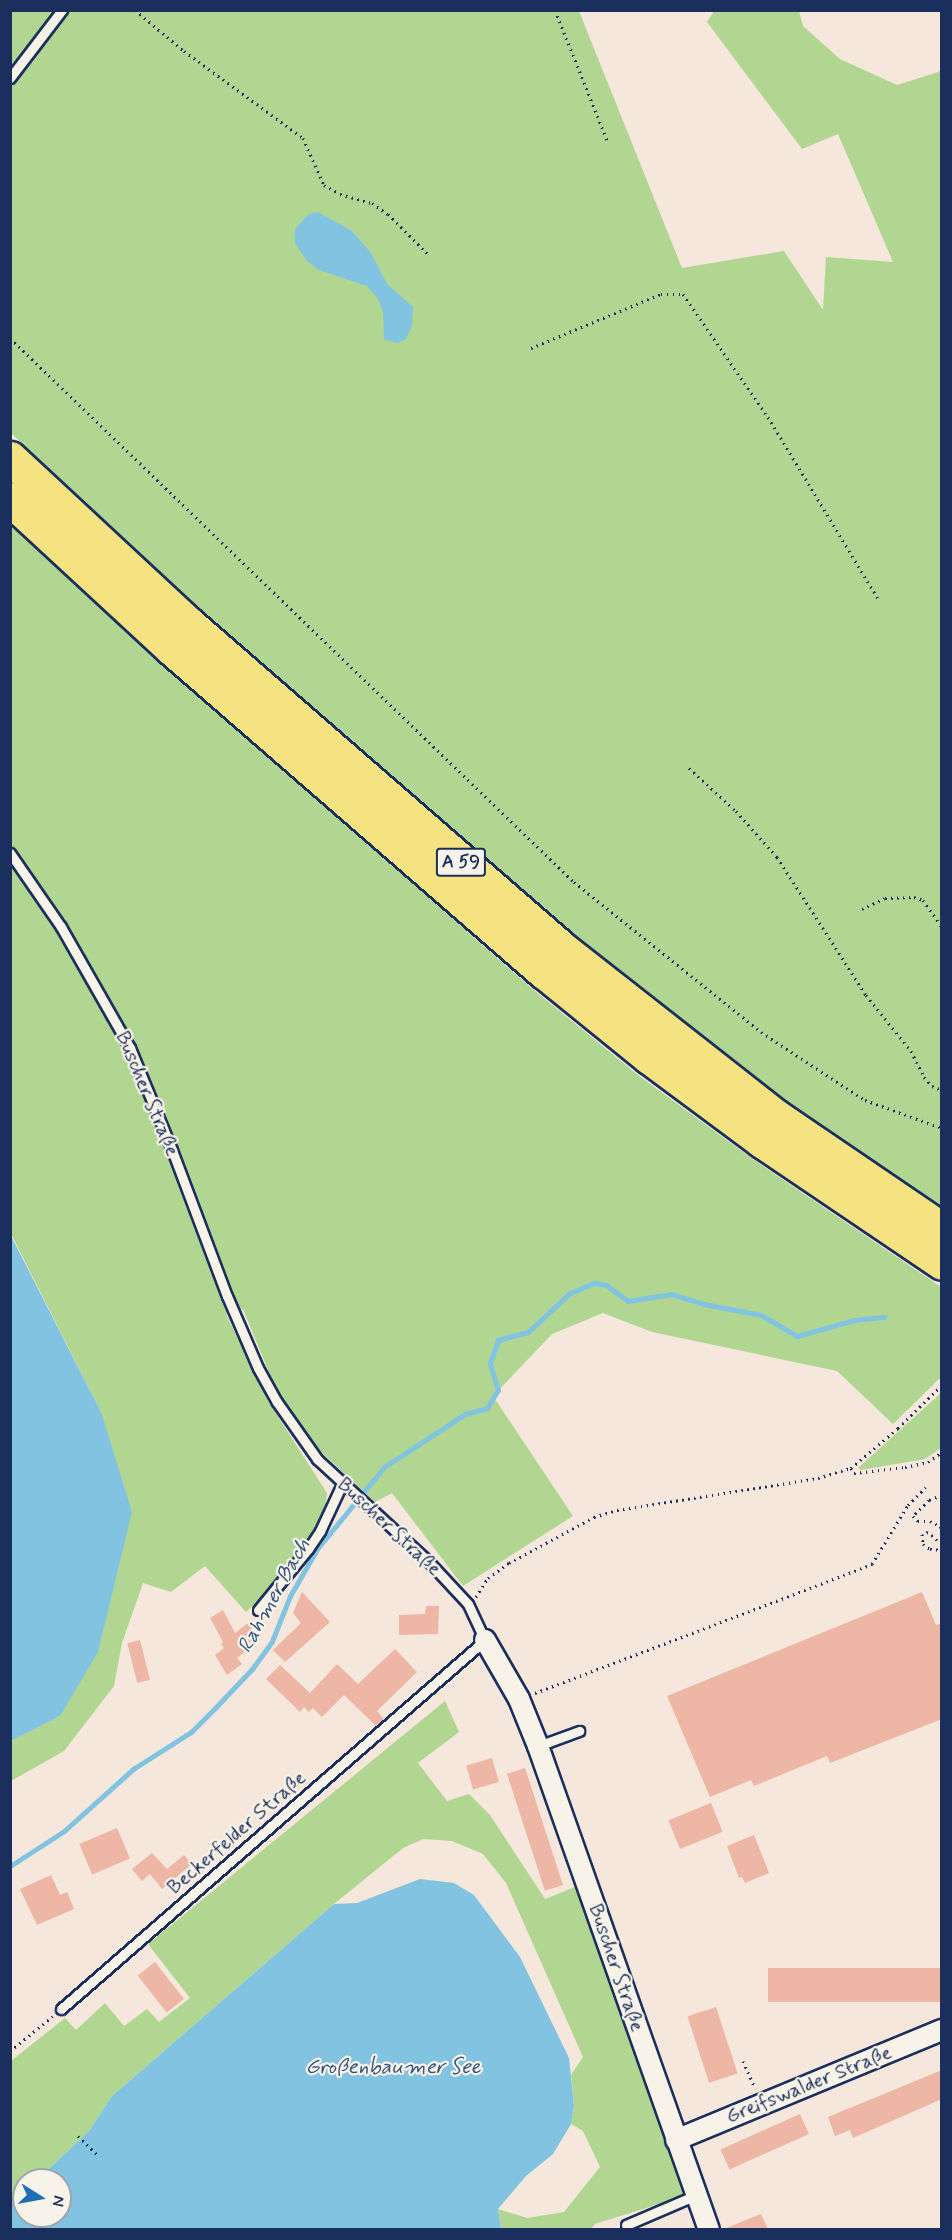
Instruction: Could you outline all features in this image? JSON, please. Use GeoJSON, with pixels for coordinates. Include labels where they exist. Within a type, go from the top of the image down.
{"type":"FeatureCollection","features":[{"type":"Feature","properties":{"kind":"highway","name":"A 59"},"geometry":{"type":"LineString","coordinates":[[10,458],[190,625],[560,947],[666,1033],[777,1117],[942,1229]]}},
{"type":"Feature","properties":{"kind":"highway","name":"A 59"},"geometry":{"type":"LineString","coordinates":[[10,499],[171,648],[543,971],[649,1057],[762,1142],[942,1263]]}},
{"type":"Feature","properties":{"kind":"street","name":"Buscher Straße"},"geometry":{"type":"LineString","coordinates":[[485,1640],[519,1699],[538,1746],[709,2229]]}},
{"type":"Feature","properties":{"kind":"street","name":"Greifswalder Straße"},"geometry":{"type":"LineString","coordinates":[[676,2140],[942,2030]]}},
{"type":"Feature","properties":{"kind":"lane"},"geometry":{"type":"LineString","coordinates":[[10,78],[62,10]]}},
{"type":"Feature","properties":{"kind":"lane","name":"Buscher Straße"},"geometry":{"type":"LineString","coordinates":[[10,853],[61,927],[130,1048],[172,1150],[227,1296],[258,1368],[277,1402],[316,1459],[365,1503],[468,1604],[485,1640]]}},
{"type":"Feature","properties":{"kind":"lane"},"geometry":{"type":"LineString","coordinates":[[258,1610],[314,1540],[342,1484]]}},
{"type":"Feature","properties":{"kind":"lane","name":"Beckerfelder Straße"},"geometry":{"type":"LineString","coordinates":[[61,2008],[485,1640]]}},
{"type":"Feature","properties":{"kind":"lane"},"geometry":{"type":"LineString","coordinates":[[538,1746],[579,1731]]}},
{"type":"Feature","properties":{"kind":"lane"},"geometry":{"type":"LineString","coordinates":[[626,2225],[696,2195]]}},
{"type":"Feature","properties":{"kind":"path"},"geometry":{"type":"LineString","coordinates":[[135,10],[184,51],[303,138],[324,185],[340,194],[372,203],[388,214],[429,255]]}},
{"type":"Feature","properties":{"kind":"path"},"geometry":{"type":"LineString","coordinates":[[555,10],[607,140]]}},
{"type":"Feature","properties":{"kind":"path"},"geometry":{"type":"LineString","coordinates":[[531,348],[661,294],[682,294],[768,417],[879,600]]}},
{"type":"Feature","properties":{"kind":"path"},"geometry":{"type":"LineString","coordinates":[[10,338],[574,882],[761,1032],[865,1100],[942,1128]]}},
{"type":"Feature","properties":{"kind":"path"},"geometry":{"type":"LineString","coordinates":[[689,768],[736,811],[777,858],[866,995],[911,1052],[924,1077],[932,1086],[942,1090]]}},
{"type":"Feature","properties":{"kind":"path"},"geometry":{"type":"LineString","coordinates":[[862,909],[885,898],[914,897],[923,900],[942,927]]}},
{"type":"Feature","properties":{"kind":"path"},"geometry":{"type":"LineString","coordinates":[[468,1604],[474,1600],[488,1578],[509,1563],[594,1517],[617,1510],[818,1478],[851,1468],[898,1428],[942,1385]]}},
{"type":"Feature","properties":{"kind":"path"},"geometry":{"type":"LineString","coordinates":[[851,1468],[854,1473],[905,1467],[928,1462],[942,1452]]}},
{"type":"Feature","properties":{"kind":"path"},"geometry":{"type":"LineString","coordinates":[[519,1699],[872,1564],[908,1505],[926,1487]]}},
{"type":"Feature","properties":{"kind":"path"},"geometry":{"type":"LineString","coordinates":[[942,1495],[929,1500],[913,1516],[918,1521],[930,1521],[942,1529]]}},
{"type":"Feature","properties":{"kind":"path"},"geometry":{"type":"LineString","coordinates":[[942,1538],[937,1540],[928,1532],[922,1534],[923,1544],[930,1549],[942,1550]]}},
{"type":"Feature","properties":{"kind":"path"},"geometry":{"type":"LineString","coordinates":[[10,2051],[61,2008]]}},
{"type":"Feature","properties":{"kind":"path"},"geometry":{"type":"LineString","coordinates":[[743,2061],[761,2104]]}},
{"type":"Feature","properties":{"kind":"path"},"geometry":{"type":"LineString","coordinates":[[78,2136],[99,2156]]}},
{"type":"Feature","properties":{"kind":"green space"},"geometry":{"type":"Polygon","coordinates":[[[10,11],[579,11],[682,268],[784,251],[823,310],[826,257],[893,262],[838,134],[802,149],[707,22],[714,11],[799,11],[803,26],[840,59],[897,85],[941,71],[941,1210],[786,1103],[567,934],[382,775],[11,433],[10,11]]]}},
{"type":"Feature","properties":{"kind":"green space"},"geometry":{"type":"Polygon","coordinates":[[[10,522],[160,662],[535,991],[638,1075],[754,1160],[941,1287],[941,1377],[893,1424],[837,1371],[652,1332],[603,1313],[552,1334],[493,1396],[573,1516],[463,1586],[392,1493],[375,1502],[318,1449],[275,1387],[243,1309],[226,1314],[268,1401],[327,1493],[324,1516],[267,1593],[246,1612],[205,1566],[171,1592],[143,1583],[122,1643],[114,1686],[64,1751],[11,1781],[11,1741],[60,1716],[101,1412],[11,1234],[10,522]]]}},
{"type":"Feature","properties":{"kind":"green space"},"geometry":{"type":"Polygon","coordinates":[[[941,1393],[941,1448],[925,1459],[861,1470],[858,1468],[941,1393]]]}},
{"type":"Feature","properties":{"kind":"green space"},"geometry":{"type":"Polygon","coordinates":[[[445,1701],[459,1732],[418,1763],[447,1801],[469,1794],[490,1815],[545,1899],[575,1887],[688,2195],[595,2224],[591,2229],[501,2229],[498,2209],[527,2218],[564,2212],[600,2167],[583,2131],[571,2124],[574,2106],[571,2075],[583,2057],[506,1883],[483,1854],[452,1841],[423,1839],[403,1848],[334,1904],[112,2096],[89,2131],[50,2168],[12,2168],[11,2205],[11,2061],[65,2018],[76,2030],[105,2003],[124,2026],[147,2009],[159,2022],[190,1998],[148,1944],[445,1701]]]}},
{"type":"Feature","properties":{"kind":"water"},"geometry":{"type":"Polygon","coordinates":[[[318,212],[352,231],[371,253],[387,284],[413,307],[412,326],[406,339],[397,343],[384,339],[383,311],[378,299],[367,286],[319,270],[307,261],[295,243],[295,229],[309,214],[318,212]]]}},
{"type":"Feature","properties":{"kind":"water"},"geometry":{"type":"Polygon","coordinates":[[[10,1234],[101,1412],[132,1512],[98,1652],[60,1716],[11,1741],[10,1234]]]}},
{"type":"Feature","properties":{"kind":"water","name":"Großenbaumer See"},"geometry":{"type":"Polygon","coordinates":[[[420,1879],[454,1883],[474,1895],[520,1957],[569,2058],[574,2106],[571,2124],[553,2154],[526,2176],[498,2209],[501,2229],[11,2229],[12,2204],[12,2228],[72,2228],[72,2168],[50,2168],[89,2131],[112,2096],[334,1904],[357,1903],[420,1879]]]}},
{"type":"Feature","properties":{"kind":"building"},"geometry":{"type":"Polygon","coordinates":[[[302,1592],[330,1622],[285,1662],[273,1650],[301,1623],[293,1613],[302,1592]]]}},
{"type":"Feature","properties":{"kind":"building"},"geometry":{"type":"Polygon","coordinates":[[[922,1592],[936,1625],[942,1623],[942,1719],[830,1763],[827,1756],[754,1786],[751,1780],[710,1797],[667,1696],[922,1592]]]}},
{"type":"Feature","properties":{"kind":"building"},"geometry":{"type":"Polygon","coordinates":[[[426,1606],[439,1606],[438,1634],[399,1635],[399,1615],[425,1614],[426,1606]]]}},
{"type":"Feature","properties":{"kind":"building"},"geometry":{"type":"Polygon","coordinates":[[[223,1610],[235,1633],[248,1623],[260,1640],[237,1658],[242,1664],[227,1675],[215,1655],[224,1648],[210,1618],[223,1610]]]}},
{"type":"Feature","properties":{"kind":"building"},"geometry":{"type":"Polygon","coordinates":[[[140,1640],[150,1680],[137,1683],[127,1643],[140,1640]]]}},
{"type":"Feature","properties":{"kind":"building"},"geometry":{"type":"Polygon","coordinates":[[[395,1649],[417,1672],[377,1711],[384,1719],[376,1726],[344,1695],[322,1717],[313,1708],[309,1712],[304,1707],[300,1712],[266,1679],[280,1665],[310,1693],[337,1664],[358,1684],[395,1649]]]}},
{"type":"Feature","properties":{"kind":"building"},"geometry":{"type":"Polygon","coordinates":[[[492,1758],[499,1782],[473,1789],[466,1765],[492,1758]]]}},
{"type":"Feature","properties":{"kind":"building"},"geometry":{"type":"Polygon","coordinates":[[[525,1768],[563,1885],[545,1891],[507,1774],[525,1768]]]}},
{"type":"Feature","properties":{"kind":"building"},"geometry":{"type":"Polygon","coordinates":[[[711,1803],[723,1832],[680,1849],[668,1820],[711,1803]]]}},
{"type":"Feature","properties":{"kind":"building"},"geometry":{"type":"Polygon","coordinates":[[[117,1828],[130,1858],[92,1874],[79,1844],[117,1828]]]}},
{"type":"Feature","properties":{"kind":"building"},"geometry":{"type":"Polygon","coordinates":[[[754,1835],[769,1873],[745,1883],[742,1877],[739,1878],[727,1846],[754,1835]]]}},
{"type":"Feature","properties":{"kind":"building"},"geometry":{"type":"Polygon","coordinates":[[[152,1853],[167,1869],[184,1855],[192,1864],[162,1889],[150,1874],[142,1881],[132,1869],[152,1853]]]}},
{"type":"Feature","properties":{"kind":"building"},"geometry":{"type":"Polygon","coordinates":[[[51,1875],[60,1895],[67,1892],[74,1909],[37,1925],[20,1889],[51,1875]]]}},
{"type":"Feature","properties":{"kind":"building"},"geometry":{"type":"Polygon","coordinates":[[[155,1962],[184,1999],[167,2013],[138,1976],[155,1962]]]}},
{"type":"Feature","properties":{"kind":"building"},"geometry":{"type":"Polygon","coordinates":[[[768,1968],[942,1968],[942,2002],[768,2002],[768,1968]]]}},
{"type":"Feature","properties":{"kind":"building"},"geometry":{"type":"Polygon","coordinates":[[[716,2007],[738,2074],[709,2083],[687,2016],[716,2007]]]}},
{"type":"Feature","properties":{"kind":"building"},"geometry":{"type":"Polygon","coordinates":[[[942,2070],[942,2099],[853,2138],[850,2130],[835,2136],[828,2117],[942,2070]]]}},
{"type":"Feature","properties":{"kind":"building"},"geometry":{"type":"Polygon","coordinates":[[[800,2114],[809,2134],[729,2169],[721,2149],[800,2114]]]}},
{"type":"Feature","properties":{"kind":"building"},"geometry":{"type":"Polygon","coordinates":[[[761,2214],[768,2229],[724,2229],[761,2214]]]}},
{"type":"Feature","properties":{"kind":"waterway","name":"Rahmer Bach"},"geometry":{"type":"LineString","coordinates":[[10,1866],[64,1831],[133,1769],[191,1732],[215,1708],[252,1669],[272,1641],[290,1596],[317,1549],[384,1467],[465,1414],[487,1408],[498,1390],[490,1363],[498,1340],[528,1332],[570,1293],[594,1283],[606,1285],[628,1301],[671,1294],[704,1304],[761,1315],[797,1336],[854,1320],[884,1317]]}}]}
